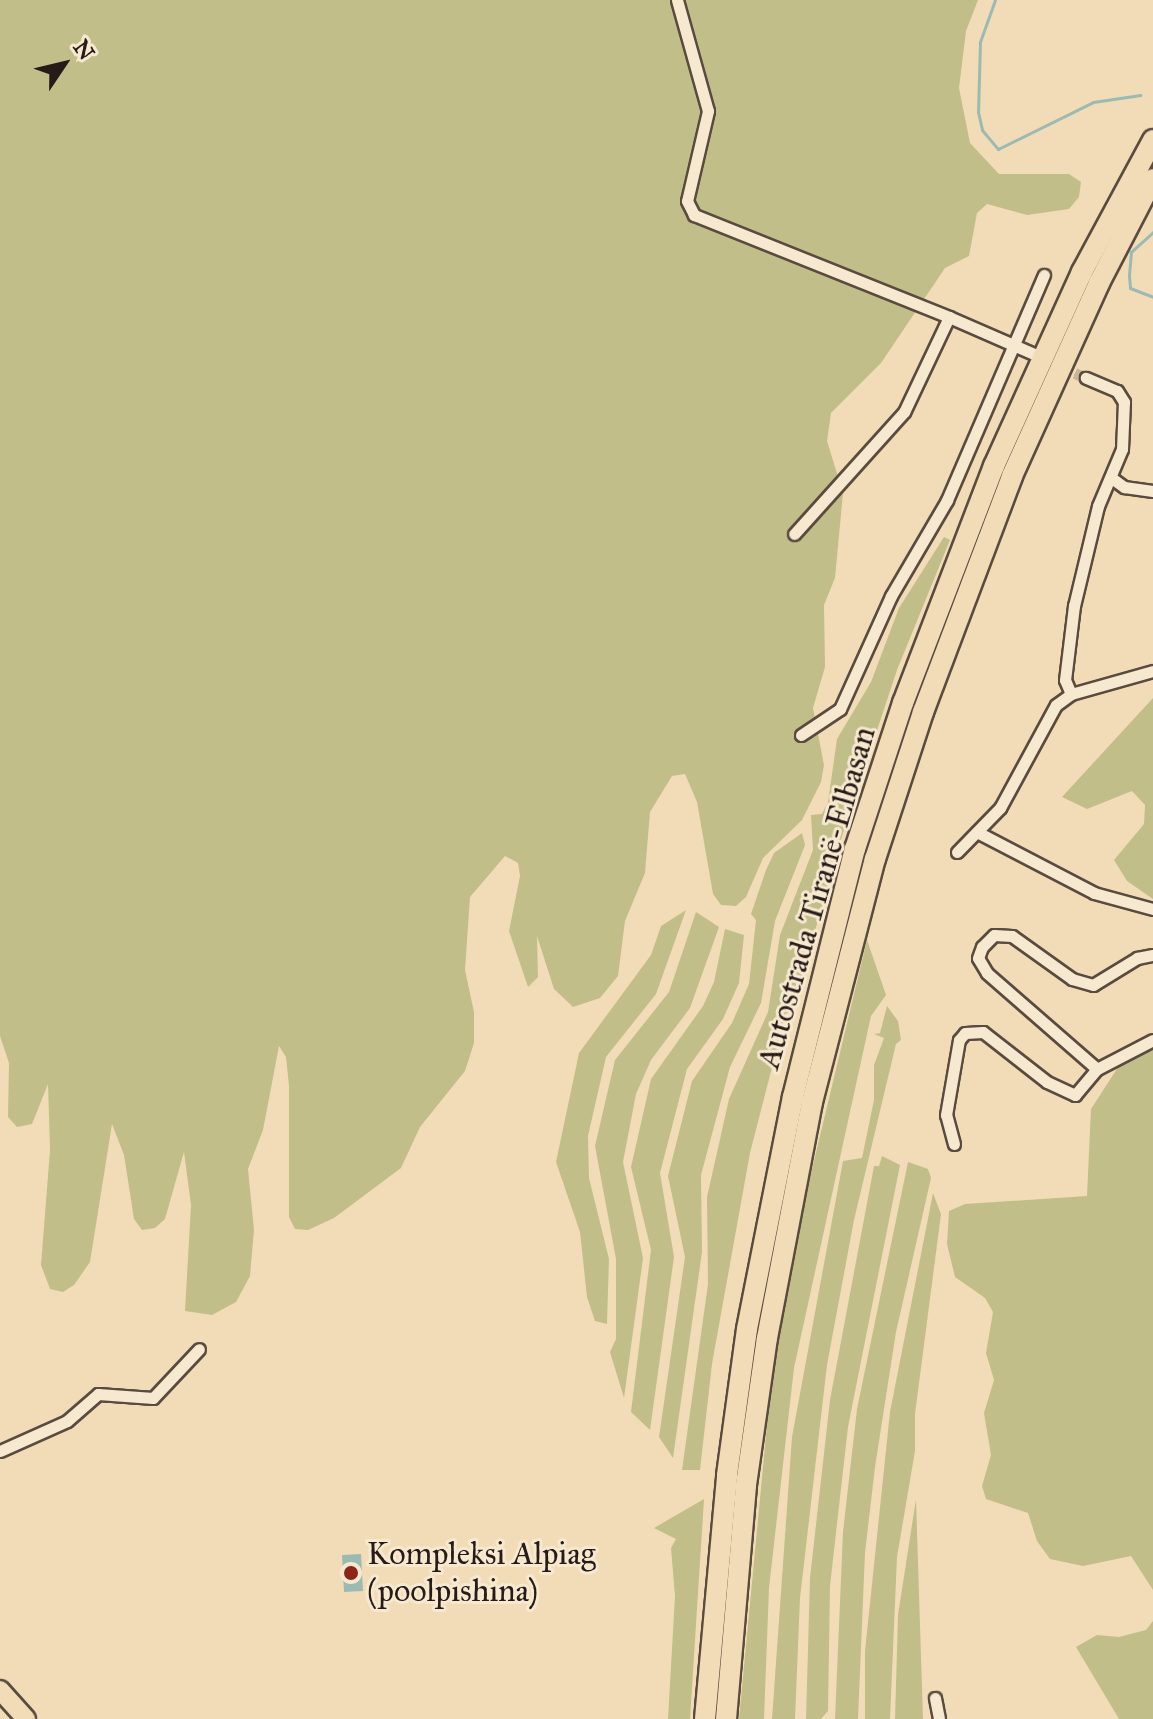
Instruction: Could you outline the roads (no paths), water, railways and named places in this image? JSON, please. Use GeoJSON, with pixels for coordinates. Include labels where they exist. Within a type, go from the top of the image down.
{"type":"FeatureCollection","features":[{"type":"Feature","properties":{"kind":"highway","name":"Autostrada Tiranë-Elbasan"},"geometry":{"type":"LineString","coordinates":[[705,1719],[727,1475],[747,1329],[793,1097],[855,849],[903,703],[994,466],[1082,272],[1153,140]]}},
{"type":"Feature","properties":{"kind":"highway","name":"Autostrada Tiranë-Elbasan"},"geometry":{"type":"LineString","coordinates":[[726,1719],[746,1485],[767,1338],[812,1102],[870,875],[923,712],[1012,476],[1099,283],[1153,179]]}},
{"type":"Feature","properties":{"kind":"main road"},"geometry":{"type":"LineString","coordinates":[[0,1690],[26,1719]]}},
{"type":"Feature","properties":{"kind":"street"},"geometry":{"type":"LineString","coordinates":[[677,0],[708,111],[687,201],[694,215],[1015,343],[1034,354]]}},
{"type":"Feature","properties":{"kind":"street"},"geometry":{"type":"LineString","coordinates":[[801,735],[840,709],[891,596],[947,500],[1044,275]]}},
{"type":"Feature","properties":{"kind":"street"},"geometry":{"type":"LineString","coordinates":[[794,534],[904,412],[949,317]]}},
{"type":"Feature","properties":{"kind":"street"},"geometry":{"type":"LineString","coordinates":[[1071,694],[1065,680],[1074,606],[1098,506],[1113,479],[1122,449],[1124,402],[1117,391],[1086,378]]}},
{"type":"Feature","properties":{"kind":"street"},"geometry":{"type":"LineString","coordinates":[[1113,479],[1124,487],[1153,491]]}},
{"type":"Feature","properties":{"kind":"street"},"geometry":{"type":"LineString","coordinates":[[957,852],[1014,785],[1045,718],[1071,694],[1153,671]]}},
{"type":"Feature","properties":{"kind":"street"},"geometry":{"type":"LineString","coordinates":[[977,832],[1094,893],[1153,909]]}},
{"type":"Feature","properties":{"kind":"street"},"geometry":{"type":"LineString","coordinates":[[1097,1069],[981,966],[982,947],[994,935],[1012,936],[1072,979],[1093,985],[1137,958],[1153,955]]}},
{"type":"Feature","properties":{"kind":"street"},"geometry":{"type":"LineString","coordinates":[[954,1144],[946,1115],[959,1040],[965,1033],[983,1032],[1068,1095],[1075,1095],[1097,1069],[1153,1040]]}},
{"type":"Feature","properties":{"kind":"street"},"geometry":{"type":"LineString","coordinates":[[0,1451],[67,1421],[98,1394],[153,1398],[199,1349]]}},
{"type":"Feature","properties":{"kind":"street"},"geometry":{"type":"LineString","coordinates":[[935,1698],[939,1719]]}},
{"type":"Feature","properties":{"kind":"water"},"geometry":{"type":"Polygon","coordinates":[[[361,1554],[363,1591],[344,1592],[342,1555],[361,1554]]]}},
{"type":"Feature","properties":{"kind":"waterway"},"geometry":{"type":"LineString","coordinates":[[995,0],[980,42],[978,112],[982,130],[998,149],[1093,102],[1140,95]]}},
{"type":"Feature","properties":{"kind":"waterway"},"geometry":{"type":"LineString","coordinates":[[1153,232],[1131,252],[1129,276],[1130,288],[1153,297]]}},
{"type":"Feature","properties":{"kind":"tunnel"},"geometry":{"type":"LineString","coordinates":[[1060,366],[1086,378]]}},
{"type":"Feature","properties":{"kind":"place","name":"Kompleksi Alpiag (poolpishina)"},"geometry":{"type":"Point","coordinates":[351,1573]}}]}
